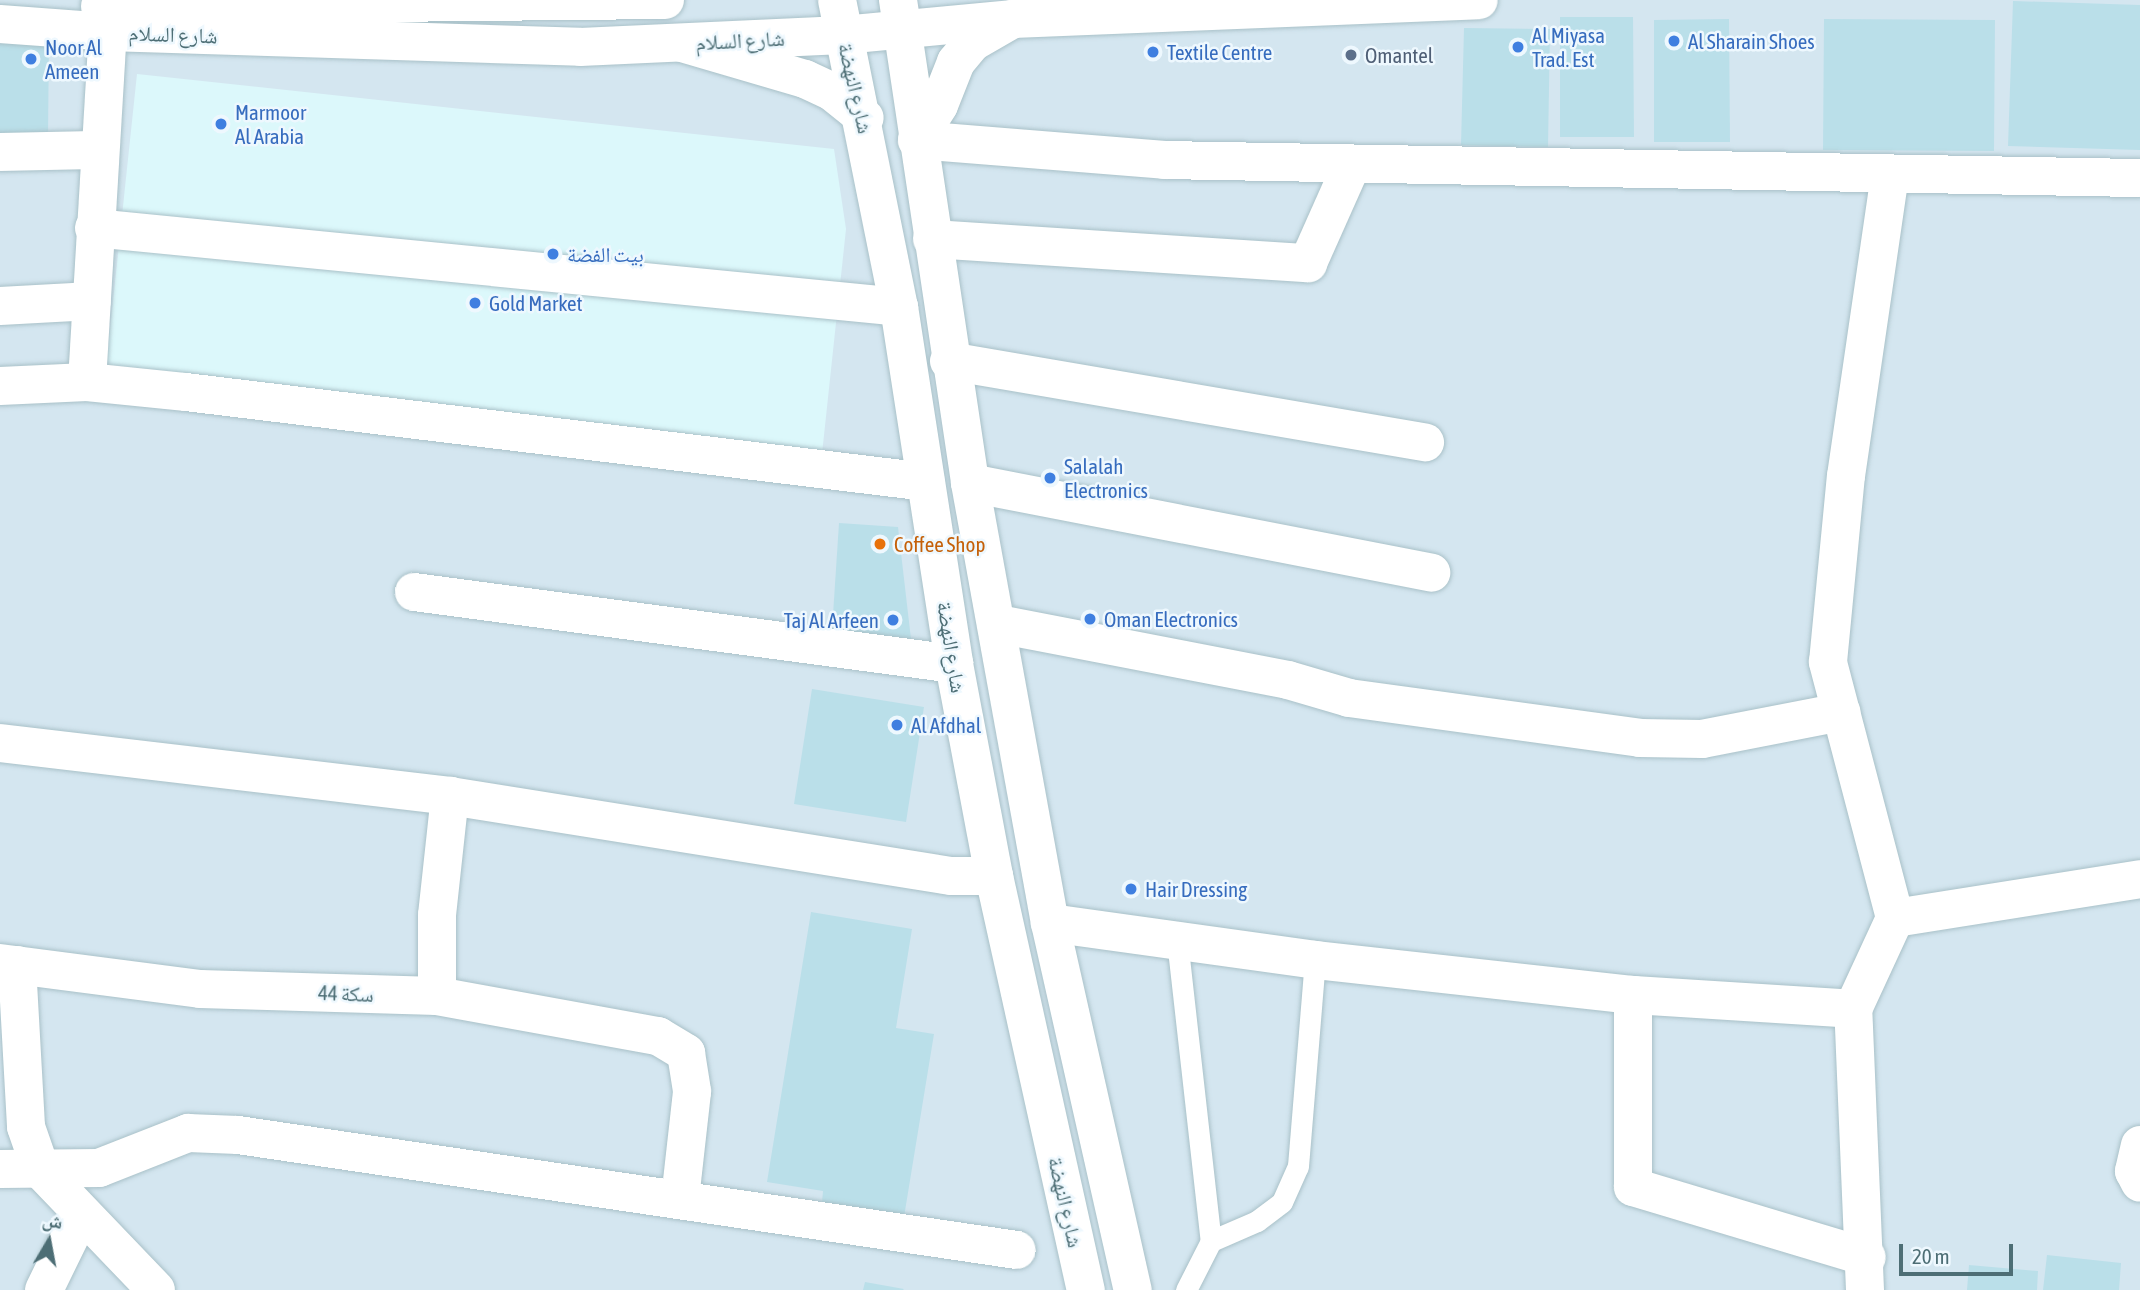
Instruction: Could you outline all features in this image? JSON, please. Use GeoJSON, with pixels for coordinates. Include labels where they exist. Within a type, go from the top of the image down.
{"type":"FeatureCollection","features":[{"type":"Feature","properties":{"kind":"street","name":"شارع السلام"},"geometry":{"type":"LineString","coordinates":[[0,0],[114,7],[665,0]]}},
{"type":"Feature","properties":{"kind":"street","name":"شارع السلام"},"geometry":{"type":"LineString","coordinates":[[0,24],[108,32],[580,47],[682,43],[840,18],[900,15],[1013,19],[1479,0]]}},
{"type":"Feature","properties":{"kind":"street"},"geometry":{"type":"LineString","coordinates":[[900,15],[949,361],[1050,923],[1133,1290]]}},
{"type":"Feature","properties":{"kind":"street","name":"شارع النهضة"},"geometry":{"type":"LineString","coordinates":[[840,18],[864,118],[899,307],[954,664],[994,876],[1086,1290]]}},
{"type":"Feature","properties":{"kind":"street"},"geometry":{"type":"LineString","coordinates":[[917,140],[939,105],[956,62],[973,42],[1013,19]]}},
{"type":"Feature","properties":{"kind":"street"},"geometry":{"type":"LineString","coordinates":[[87,382],[94,228],[108,32]]}},
{"type":"Feature","properties":{"kind":"street"},"geometry":{"type":"LineString","coordinates":[[682,43],[805,79],[831,92],[864,118]]}},
{"type":"Feature","properties":{"kind":"street"},"geometry":{"type":"LineString","coordinates":[[917,140],[1164,160],[2140,178]]}},
{"type":"Feature","properties":{"kind":"street"},"geometry":{"type":"LineString","coordinates":[[0,152],[99,150]]}},
{"type":"Feature","properties":{"kind":"street"},"geometry":{"type":"LineString","coordinates":[[932,239],[1308,263],[1352,164]]}},
{"type":"Feature","properties":{"kind":"street"},"geometry":{"type":"LineString","coordinates":[[1633,995],[1633,1187],[1866,1273],[1853,1009],[1895,918],[1828,662],[1846,476],[1890,174]]}},
{"type":"Feature","properties":{"kind":"street"},"geometry":{"type":"LineString","coordinates":[[94,228],[899,307]]}},
{"type":"Feature","properties":{"kind":"street"},"geometry":{"type":"LineString","coordinates":[[0,306],[92,301]]}},
{"type":"Feature","properties":{"kind":"street"},"geometry":{"type":"LineString","coordinates":[[949,361],[1425,442]]}},
{"type":"Feature","properties":{"kind":"street"},"geometry":{"type":"LineString","coordinates":[[0,386],[87,382],[926,482]]}},
{"type":"Feature","properties":{"kind":"street"},"geometry":{"type":"LineString","coordinates":[[970,483],[1431,573]]}},
{"type":"Feature","properties":{"kind":"street"},"geometry":{"type":"LineString","coordinates":[[414,592],[954,664]]}},
{"type":"Feature","properties":{"kind":"street"},"geometry":{"type":"LineString","coordinates":[[998,624],[1288,680],[1349,698],[1640,738],[1702,739],[1841,712]]}},
{"type":"Feature","properties":{"kind":"street"},"geometry":{"type":"LineString","coordinates":[[0,743],[450,796],[950,876],[994,876]]}},
{"type":"Feature","properties":{"kind":"street"},"geometry":{"type":"LineString","coordinates":[[437,996],[437,915],[450,796]]}},
{"type":"Feature","properties":{"kind":"street"},"geometry":{"type":"LineString","coordinates":[[1895,918],[2140,878]]}},
{"type":"Feature","properties":{"kind":"street"},"geometry":{"type":"LineString","coordinates":[[1050,923],[1315,960],[1633,995],[1853,1009]]}},
{"type":"Feature","properties":{"kind":"street"},"geometry":{"type":"LineString","coordinates":[[8,964],[26,1127],[41,1170],[156,1290]]}},
{"type":"Feature","properties":{"kind":"street","name":"سكة 44"},"geometry":{"type":"LineString","coordinates":[[8,964],[200,989],[437,996],[657,1036],[686,1054],[692,1092],[680,1199]]}},
{"type":"Feature","properties":{"kind":"street"},"geometry":{"type":"LineString","coordinates":[[0,1169],[99,1168],[188,1133],[238,1135],[1017,1250]]}},
{"type":"Feature","properties":{"kind":"street"},"geometry":{"type":"LineString","coordinates":[[2140,1145],[2134,1171],[2140,1183]]}},
{"type":"Feature","properties":{"kind":"street"},"geometry":{"type":"LineString","coordinates":[[44,1290],[81,1214]]}},
{"type":"Feature","properties":{"kind":"lane"},"geometry":{"type":"LineString","coordinates":[[1177,940],[1212,1241],[1186,1290]]}},
{"type":"Feature","properties":{"kind":"lane"},"geometry":{"type":"LineString","coordinates":[[1212,1241],[1257,1221],[1282,1202],[1298,1166],[1315,960]]}},
{"type":"Feature","properties":{"kind":"shaded area"},"geometry":{"type":"Polygon","coordinates":[[[0,0],[2140,0],[2140,1290],[0,1290],[0,0]]]}},
{"type":"Feature","properties":{"kind":"shaded area","name":"Gold Market"},"geometry":{"type":"Polygon","coordinates":[[[137,74],[834,149],[846,229],[822,454],[105,377],[137,74]]]}},
{"type":"Feature","properties":{"kind":"building"},"geometry":{"type":"Polygon","coordinates":[[[2013,1],[2140,5],[2140,150],[2008,146],[2013,1]]]}},
{"type":"Feature","properties":{"kind":"building"},"geometry":{"type":"Polygon","coordinates":[[[1560,17],[1633,17],[1634,137],[1560,137],[1560,17]]]}},
{"type":"Feature","properties":{"kind":"building"},"geometry":{"type":"Polygon","coordinates":[[[1729,19],[1730,142],[1654,142],[1654,20],[1729,19]]]}},
{"type":"Feature","properties":{"kind":"building"},"geometry":{"type":"Polygon","coordinates":[[[1824,19],[1995,20],[1994,151],[1823,150],[1824,19]]]}},
{"type":"Feature","properties":{"kind":"building"},"geometry":{"type":"Polygon","coordinates":[[[1464,28],[1550,29],[1548,147],[1461,145],[1464,28]]]}},
{"type":"Feature","properties":{"kind":"building"},"geometry":{"type":"Polygon","coordinates":[[[0,40],[49,41],[48,135],[0,134],[0,40]]]}},
{"type":"Feature","properties":{"kind":"building"},"geometry":{"type":"Polygon","coordinates":[[[839,523],[898,527],[911,639],[832,630],[839,523]]]}},
{"type":"Feature","properties":{"kind":"building"},"geometry":{"type":"Polygon","coordinates":[[[812,689],[924,707],[906,822],[794,804],[812,689]]]}},
{"type":"Feature","properties":{"kind":"building"},"geometry":{"type":"Polygon","coordinates":[[[811,912],[912,929],[896,1028],[934,1034],[904,1217],[822,1203],[823,1191],[767,1182],[811,912]]]}},
{"type":"Feature","properties":{"kind":"building"},"geometry":{"type":"Polygon","coordinates":[[[2047,1255],[2121,1263],[2119,1290],[2043,1290],[2047,1255]]]}},
{"type":"Feature","properties":{"kind":"building"},"geometry":{"type":"Polygon","coordinates":[[[1969,1265],[2038,1271],[2037,1290],[1967,1290],[1969,1265]]]}},
{"type":"Feature","properties":{"kind":"building"},"geometry":{"type":"Polygon","coordinates":[[[865,1282],[904,1289],[863,1290],[865,1282]]]}},
{"type":"Feature","properties":{"kind":"place","name":"Al Sharain Shoes"},"geometry":{"type":"Point","coordinates":[1674,41]}},
{"type":"Feature","properties":{"kind":"place","name":"Al Miyasa Trad. Est"},"geometry":{"type":"Point","coordinates":[1518,47]}},
{"type":"Feature","properties":{"kind":"place","name":"Textile Centre"},"geometry":{"type":"Point","coordinates":[1153,52]}},
{"type":"Feature","properties":{"kind":"place","name":"Omantel"},"geometry":{"type":"Point","coordinates":[1351,55]}},
{"type":"Feature","properties":{"kind":"place","name":"Noor Al Ameen"},"geometry":{"type":"Point","coordinates":[31,59]}},
{"type":"Feature","properties":{"kind":"place","name":"Marmoor Al Arabia"},"geometry":{"type":"Point","coordinates":[221,124]}},
{"type":"Feature","properties":{"kind":"place","name":"بيت الفضة"},"geometry":{"type":"Point","coordinates":[553,254]}},
{"type":"Feature","properties":{"kind":"place","name":"Gold Market"},"geometry":{"type":"Point","coordinates":[475,303]}},
{"type":"Feature","properties":{"kind":"place","name":"Salalah Electronics"},"geometry":{"type":"Point","coordinates":[1050,478]}},
{"type":"Feature","properties":{"kind":"place","name":"Coffee Shop"},"geometry":{"type":"Point","coordinates":[880,544]}},
{"type":"Feature","properties":{"kind":"place","name":"Oman Electronics"},"geometry":{"type":"Point","coordinates":[1090,619]}},
{"type":"Feature","properties":{"kind":"place","name":"Taj Al Arfeen"},"geometry":{"type":"Point","coordinates":[893,620]}},
{"type":"Feature","properties":{"kind":"place","name":"Al Afdhal"},"geometry":{"type":"Point","coordinates":[897,725]}},
{"type":"Feature","properties":{"kind":"place","name":"Hair Dressing"},"geometry":{"type":"Point","coordinates":[1131,889]}}]}
